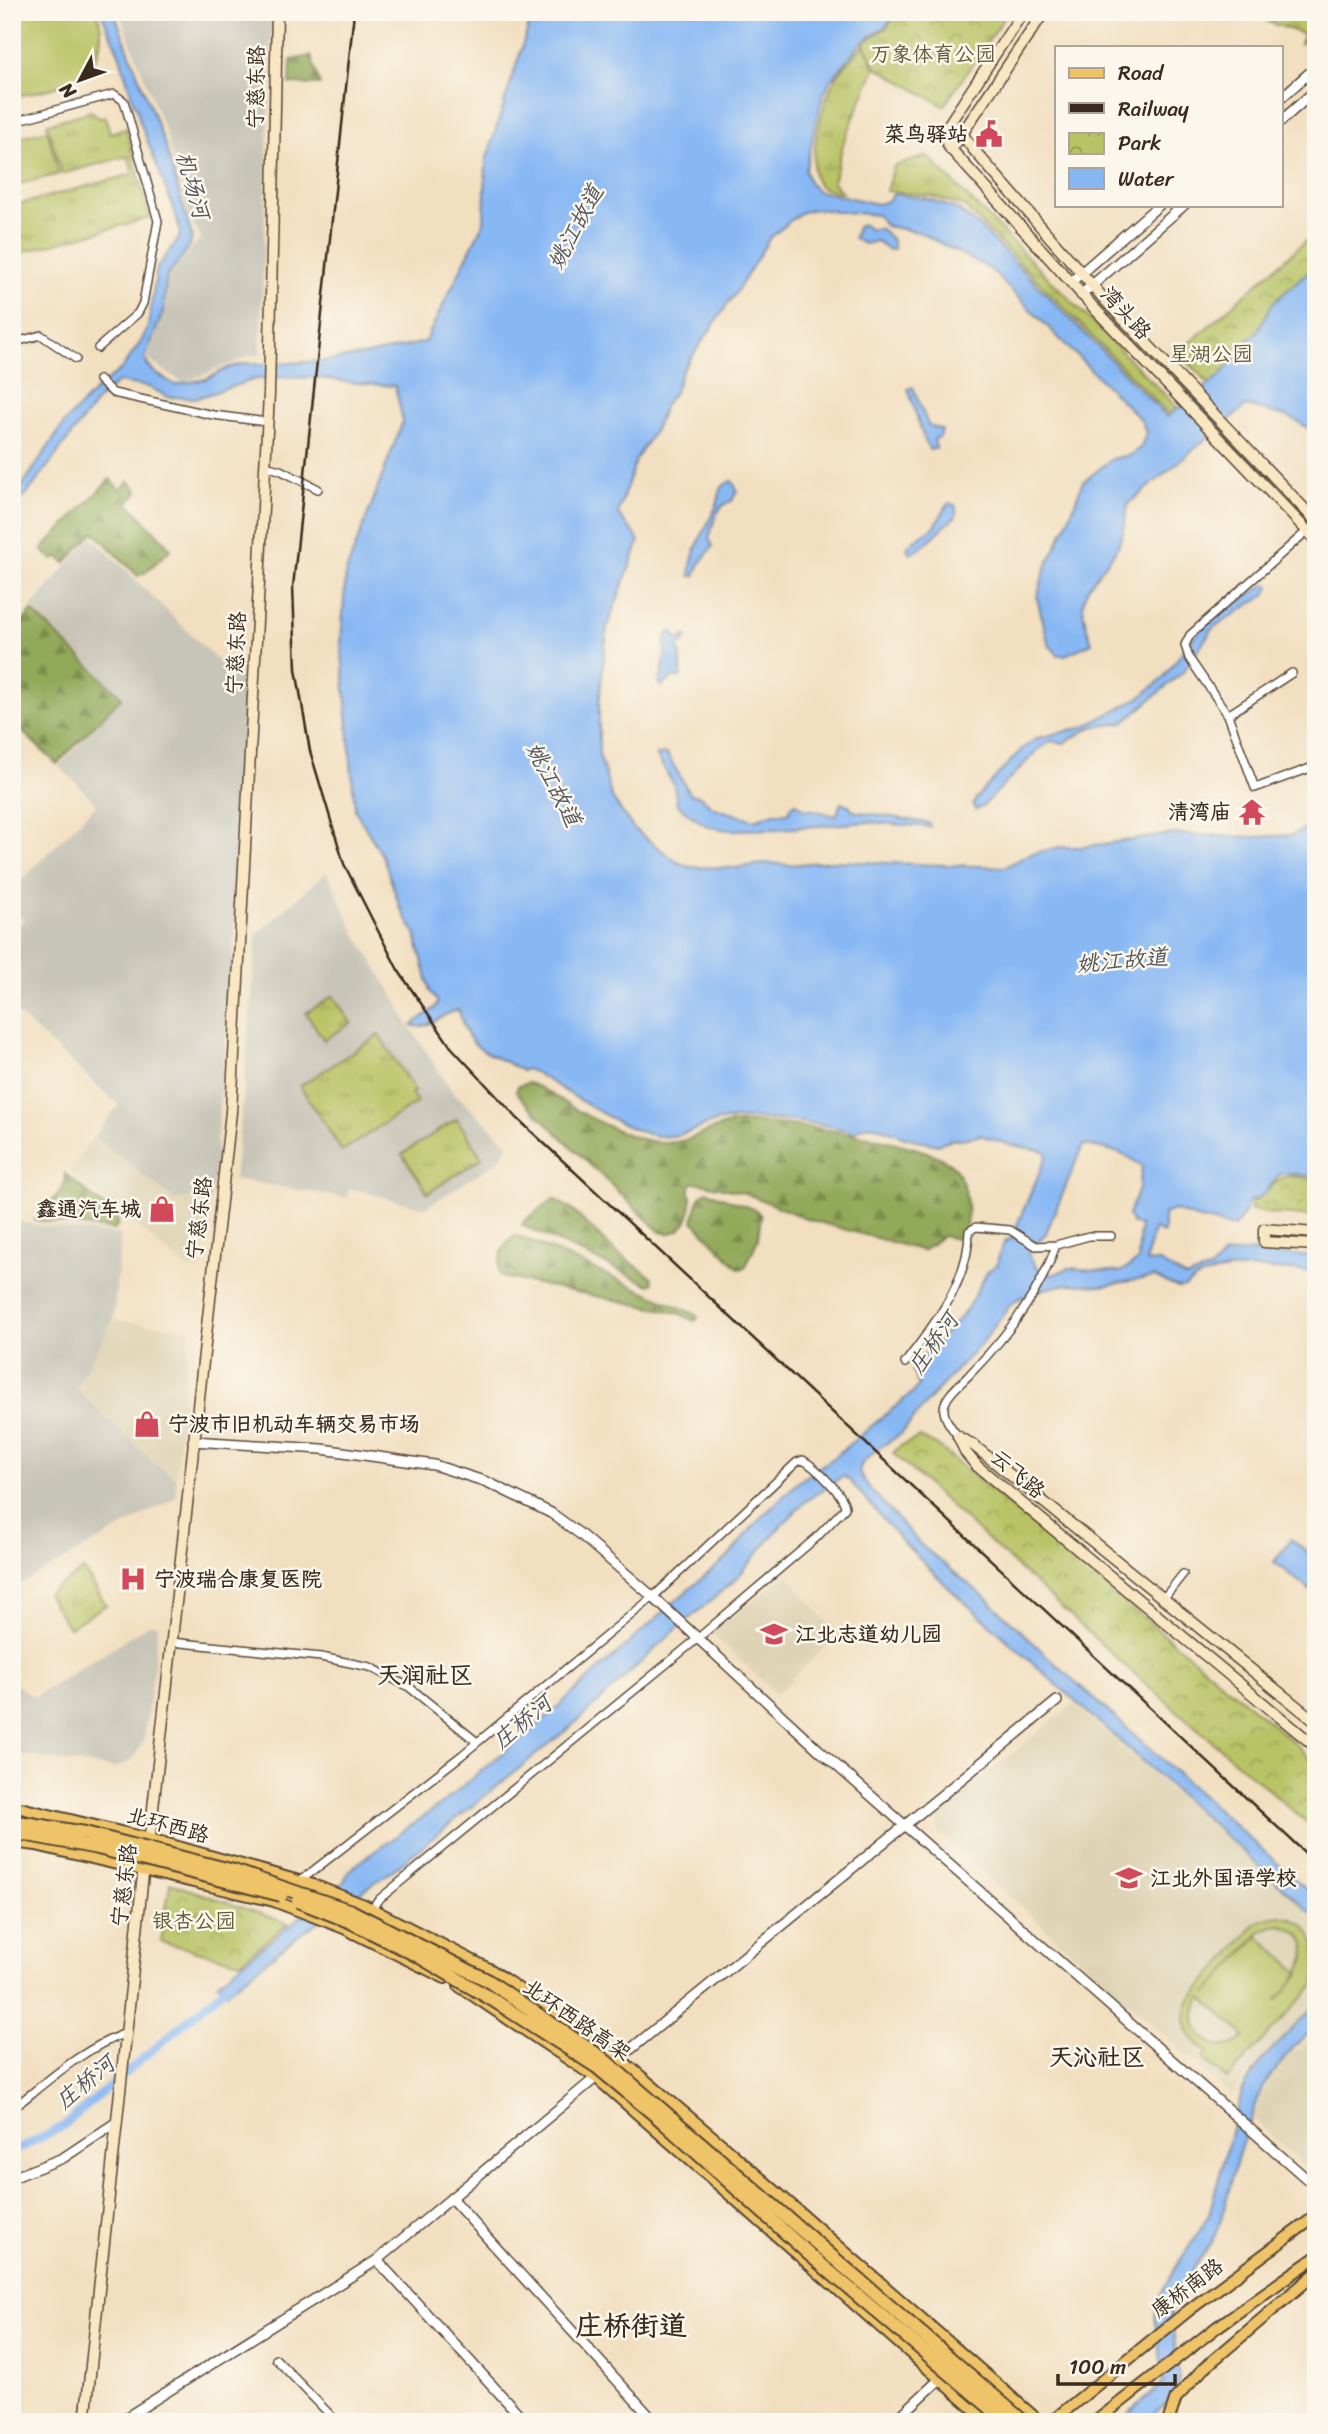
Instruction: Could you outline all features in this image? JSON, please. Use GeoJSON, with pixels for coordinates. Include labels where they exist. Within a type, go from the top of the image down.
{"type":"FeatureCollection","features":[{"type":"Feature","properties":{"kind":"highway","name":"北环西路高架"},"geometry":{"type":"LineString","coordinates":[[12,1821],[85,1833],[234,1871],[351,1911],[487,1980],[601,2058],[1024,2422]]}},
{"type":"Feature","properties":{"kind":"highway","name":"北环西路高架"},"geometry":{"type":"LineString","coordinates":[[13,1841],[99,1848],[278,1894],[351,1922],[420,1957],[597,2067],[662,2121],[810,2255],[1007,2422]]}},
{"type":"Feature","properties":{"kind":"main road","name":"宁慈东路"},"geometry":{"type":"LineString","coordinates":[[85,2422],[144,1870],[150,1839],[231,1112],[269,394],[277,12]]}},
{"type":"Feature","properties":{"kind":"main road"},"geometry":{"type":"LineString","coordinates":[[950,123],[1023,12]]}},
{"type":"Feature","properties":{"kind":"main road"},"geometry":{"type":"LineString","coordinates":[[951,150],[1044,12]]}},
{"type":"Feature","properties":{"kind":"main road","name":"湾头路"},"geometry":{"type":"LineString","coordinates":[[1316,521],[1092,285],[950,123],[945,136],[951,150],[1082,295],[1316,540]]}},
{"type":"Feature","properties":{"kind":"main road"},"geometry":{"type":"LineString","coordinates":[[1316,1233],[1264,1229],[1264,1242],[1316,1245]]}},
{"type":"Feature","properties":{"kind":"main road","name":"云飞路"},"geometry":{"type":"LineString","coordinates":[[958,1436],[972,1444],[1316,1722]]}},
{"type":"Feature","properties":{"kind":"main road","name":"云飞路"},"geometry":{"type":"LineString","coordinates":[[958,1436],[966,1453],[977,1466],[1316,1747]]}},
{"type":"Feature","properties":{"kind":"main road","name":"北环西路"},"geometry":{"type":"LineString","coordinates":[[12,1806],[150,1839],[313,1885],[369,1907],[491,1970],[619,2058],[1040,2422]]}},
{"type":"Feature","properties":{"kind":"main road"},"geometry":{"type":"LineString","coordinates":[[13,1841],[274,1901],[344,1928],[451,1981],[596,2078],[989,2422]]}},
{"type":"Feature","properties":{"kind":"main road","name":"康桥南路"},"geometry":{"type":"LineString","coordinates":[[1051,2422],[1142,2346],[1316,2216]]}},
{"type":"Feature","properties":{"kind":"main road"},"geometry":{"type":"LineString","coordinates":[[1095,2422],[1192,2346],[1316,2257]]}},
{"type":"Feature","properties":{"kind":"main road"},"geometry":{"type":"LineString","coordinates":[[1168,2422],[1176,2398],[1203,2369],[1316,2273]]}},
{"type":"Feature","properties":{"kind":"street"},"geometry":{"type":"LineString","coordinates":[[1282,97],[1316,67]]}},
{"type":"Feature","properties":{"kind":"street"},"geometry":{"type":"LineString","coordinates":[[1282,120],[1316,90]]}},
{"type":"Feature","properties":{"kind":"street"},"geometry":{"type":"LineString","coordinates":[[12,122],[114,94],[124,101],[159,228],[143,303],[138,313],[98,348]]}},
{"type":"Feature","properties":{"kind":"street"},"geometry":{"type":"LineString","coordinates":[[1071,282],[1158,206]]}},
{"type":"Feature","properties":{"kind":"street"},"geometry":{"type":"LineString","coordinates":[[1082,295],[1183,206]]}},
{"type":"Feature","properties":{"kind":"street"},"geometry":{"type":"LineString","coordinates":[[1114,244],[1122,260]]}},
{"type":"Feature","properties":{"kind":"street"},"geometry":{"type":"LineString","coordinates":[[12,342],[41,335],[76,359]]}},
{"type":"Feature","properties":{"kind":"street"},"geometry":{"type":"LineString","coordinates":[[99,380],[113,393],[212,415],[267,422]]}},
{"type":"Feature","properties":{"kind":"street"},"geometry":{"type":"LineString","coordinates":[[265,466],[280,470],[318,489]]}},
{"type":"Feature","properties":{"kind":"street"},"geometry":{"type":"LineString","coordinates":[[1307,531],[1190,635],[1185,645],[1189,658],[1228,715],[1255,788],[1316,766]]}},
{"type":"Feature","properties":{"kind":"street"},"geometry":{"type":"LineString","coordinates":[[1228,715],[1292,673]]}},
{"type":"Feature","properties":{"kind":"street"},"geometry":{"type":"LineString","coordinates":[[905,1363],[942,1313],[969,1250],[969,1231],[976,1227],[1010,1230],[1036,1246],[1056,1245],[1089,1236],[1111,1237]]}},
{"type":"Feature","properties":{"kind":"street"},"geometry":{"type":"LineString","coordinates":[[958,1436],[946,1419],[944,1408],[948,1398],[992,1352],[1028,1303],[1047,1270],[1056,1245]]}},
{"type":"Feature","properties":{"kind":"street"},"geometry":{"type":"LineString","coordinates":[[193,1441],[322,1449],[434,1465],[487,1482],[551,1513],[580,1534],[653,1597],[905,1825],[1316,2187]]}},
{"type":"Feature","properties":{"kind":"street"},"geometry":{"type":"LineString","coordinates":[[300,1881],[477,1742],[653,1597],[797,1462],[803,1460],[810,1464],[845,1501],[841,1514],[369,1907]]}},
{"type":"Feature","properties":{"kind":"street"},"geometry":{"type":"LineString","coordinates":[[1163,1599],[1183,1574]]}},
{"type":"Feature","properties":{"kind":"street"},"geometry":{"type":"LineString","coordinates":[[171,1642],[321,1657],[370,1667],[409,1687],[477,1742]]}},
{"type":"Feature","properties":{"kind":"street"},"geometry":{"type":"LineString","coordinates":[[119,2422],[377,2260],[619,2058],[1057,1701]]}},
{"type":"Feature","properties":{"kind":"street"},"geometry":{"type":"LineString","coordinates":[[12,2109],[79,2057],[126,2033]]}},
{"type":"Feature","properties":{"kind":"street"},"geometry":{"type":"LineString","coordinates":[[12,2178],[62,2158],[117,2122]]}},
{"type":"Feature","properties":{"kind":"street"},"geometry":{"type":"LineString","coordinates":[[451,2198],[655,2422]]}},
{"type":"Feature","properties":{"kind":"street"},"geometry":{"type":"LineString","coordinates":[[377,2260],[526,2422]]}},
{"type":"Feature","properties":{"kind":"street"},"geometry":{"type":"LineString","coordinates":[[276,2358],[337,2422]]}},
{"type":"Feature","properties":{"kind":"street"},"geometry":{"type":"LineString","coordinates":[[894,2422],[940,2379]]}},
{"type":"Feature","properties":{"kind":"shaded area"},"geometry":{"type":"Polygon","coordinates":[[[119,12],[272,12],[260,355],[252,355],[183,383],[147,359],[164,313],[170,273],[201,238],[189,216],[165,131],[119,12]]]}},
{"type":"Feature","properties":{"kind":"shaded area"},"geometry":{"type":"Polygon","coordinates":[[[92,537],[222,665],[246,682],[235,932],[216,1144],[217,1158],[210,1200],[191,1196],[175,1201],[94,1136],[119,1105],[12,1009],[12,933],[24,919],[12,910],[12,890],[97,804],[59,766],[124,697],[31,607],[92,537]]]}},
{"type":"Feature","properties":{"kind":"shaded area"},"geometry":{"type":"Polygon","coordinates":[[[327,872],[354,931],[401,1008],[399,1010],[451,1090],[509,1145],[498,1161],[425,1208],[349,1188],[347,1198],[234,1179],[257,934],[327,872]]]}},
{"type":"Feature","properties":{"kind":"shaded area","name":"鑫通汽车城"},"geometry":{"type":"Polygon","coordinates":[[[94,1136],[175,1201],[191,1196],[210,1200],[200,1270],[188,1269],[69,1171],[94,1136]]]}},
{"type":"Feature","properties":{"kind":"shaded area"},"geometry":{"type":"Polygon","coordinates":[[[12,1222],[121,1235],[113,1320],[76,1388],[148,1457],[176,1479],[176,1497],[12,1589],[12,1222]]]}},
{"type":"Feature","properties":{"kind":"shaded area","name":"宁波市旧机动车辆交易市场"},"geometry":{"type":"Polygon","coordinates":[[[113,1320],[189,1329],[176,1479],[148,1457],[76,1388],[113,1320]]]}},
{"type":"Feature","properties":{"kind":"shaded area","name":"江北志道幼儿园"},"geometry":{"type":"Polygon","coordinates":[[[788,1574],[837,1635],[776,1694],[711,1633],[788,1574]]]}},
{"type":"Feature","properties":{"kind":"shaded area"},"geometry":{"type":"Polygon","coordinates":[[[150,1624],[158,1625],[152,1681],[143,1743],[131,1761],[114,1768],[12,1754],[12,1678],[21,1689],[35,1697],[150,1624]]]}},
{"type":"Feature","properties":{"kind":"shaded area","name":"江北外国语学校"},"geometry":{"type":"Polygon","coordinates":[[[1073,1704],[1316,1918],[1316,2001],[1261,2058],[1231,2095],[937,1831],[941,1812],[1073,1704]]]}},
{"type":"Feature","properties":{"kind":"shaded area"},"geometry":{"type":"Polygon","coordinates":[[[1316,2031],[1316,2178],[1254,2119],[1263,2091],[1286,2060],[1316,2031]]]}},
{"type":"Feature","properties":{"kind":"green space"},"geometry":{"type":"Polygon","coordinates":[[[12,12],[97,12],[101,34],[97,55],[90,66],[72,81],[12,97],[12,12]]]}},
{"type":"Feature","properties":{"kind":"green space","name":"万象体育公园"},"geometry":{"type":"Polygon","coordinates":[[[898,12],[1008,12],[944,106],[876,67],[864,43],[888,27],[898,12]]]}},
{"type":"Feature","properties":{"kind":"green space"},"geometry":{"type":"Polygon","coordinates":[[[1291,12],[1307,17],[1306,21],[1316,24],[1316,37],[1314,35],[1300,44],[1303,34],[1268,22],[1291,12]]]}},
{"type":"Feature","properties":{"kind":"green space"},"geometry":{"type":"Polygon","coordinates":[[[864,45],[875,68],[844,141],[833,182],[842,193],[825,189],[817,183],[813,162],[815,148],[821,118],[833,83],[864,45]]]}},
{"type":"Feature","properties":{"kind":"green space"},"geometry":{"type":"Polygon","coordinates":[[[311,56],[320,85],[290,84],[291,60],[311,56]]]}},
{"type":"Feature","properties":{"kind":"green space"},"geometry":{"type":"Polygon","coordinates":[[[91,111],[100,118],[105,116],[110,133],[126,128],[150,218],[12,255],[12,206],[133,174],[128,156],[62,174],[47,124],[91,111]]]}},
{"type":"Feature","properties":{"kind":"green space"},"geometry":{"type":"Polygon","coordinates":[[[47,130],[59,174],[12,186],[12,139],[47,130]]]}},
{"type":"Feature","properties":{"kind":"green space"},"geometry":{"type":"Polygon","coordinates":[[[927,156],[1177,407],[1169,415],[965,207],[932,196],[886,191],[894,166],[927,156]]]}},
{"type":"Feature","properties":{"kind":"green space","name":"星湖公园"},"geometry":{"type":"Polygon","coordinates":[[[1316,232],[1316,265],[1273,303],[1258,330],[1220,376],[1209,384],[1179,352],[1316,232]]]}},
{"type":"Feature","properties":{"kind":"green space"},"geometry":{"type":"Polygon","coordinates":[[[110,479],[120,490],[129,481],[138,491],[128,503],[171,549],[138,576],[94,532],[65,563],[58,556],[53,560],[41,550],[110,479]]]}},
{"type":"Feature","properties":{"kind":"green space"},"geometry":{"type":"Polygon","coordinates":[[[32,611],[122,697],[57,764],[12,722],[12,634],[32,611]]]}},
{"type":"Feature","properties":{"kind":"green space"},"geometry":{"type":"Polygon","coordinates":[[[333,996],[351,1023],[324,1040],[306,1013],[333,996]]]}},
{"type":"Feature","properties":{"kind":"green space"},"geometry":{"type":"Polygon","coordinates":[[[379,1035],[415,1091],[411,1093],[417,1102],[342,1151],[300,1086],[379,1035]]]}},
{"type":"Feature","properties":{"kind":"green space"},"geometry":{"type":"Polygon","coordinates":[[[528,1083],[600,1122],[626,1134],[652,1141],[673,1143],[726,1125],[754,1123],[848,1133],[913,1148],[938,1157],[955,1168],[965,1190],[966,1223],[956,1239],[942,1236],[923,1251],[807,1219],[745,1193],[695,1182],[690,1186],[691,1208],[687,1221],[679,1230],[660,1232],[523,1100],[516,1091],[518,1086],[528,1083]]]}},
{"type":"Feature","properties":{"kind":"green space"},"geometry":{"type":"Polygon","coordinates":[[[457,1119],[482,1158],[428,1193],[402,1154],[457,1119]]]}},
{"type":"Feature","properties":{"kind":"green space"},"geometry":{"type":"Polygon","coordinates":[[[65,1174],[117,1217],[118,1224],[114,1230],[35,1220],[64,1187],[65,1174]]]}},
{"type":"Feature","properties":{"kind":"green space"},"geometry":{"type":"Polygon","coordinates":[[[1291,1175],[1316,1180],[1316,1217],[1265,1213],[1250,1209],[1252,1202],[1280,1180],[1291,1175]]]}},
{"type":"Feature","properties":{"kind":"green space"},"geometry":{"type":"Polygon","coordinates":[[[706,1191],[756,1210],[761,1216],[758,1239],[745,1268],[739,1269],[693,1221],[699,1198],[706,1191]]]}},
{"type":"Feature","properties":{"kind":"green space"},"geometry":{"type":"Polygon","coordinates":[[[554,1199],[571,1209],[616,1252],[652,1277],[653,1283],[650,1285],[522,1225],[554,1199]]]}},
{"type":"Feature","properties":{"kind":"green space"},"geometry":{"type":"Polygon","coordinates":[[[513,1236],[522,1237],[695,1314],[698,1318],[695,1321],[678,1313],[503,1277],[499,1274],[500,1259],[503,1249],[513,1236]]]}},
{"type":"Feature","properties":{"kind":"green space"},"geometry":{"type":"Polygon","coordinates":[[[920,1437],[938,1446],[1316,1764],[1316,1831],[1124,1665],[893,1453],[900,1446],[920,1437]]]}},
{"type":"Feature","properties":{"kind":"green space"},"geometry":{"type":"Polygon","coordinates":[[[84,1570],[106,1605],[69,1628],[47,1594],[84,1570]]]}},
{"type":"Feature","properties":{"kind":"green space","name":"银杏公园"},"geometry":{"type":"Polygon","coordinates":[[[170,1883],[288,1923],[240,1962],[161,1942],[170,1883]]]}},
{"type":"Feature","properties":{"kind":"green space"},"geometry":{"type":"Polygon","coordinates":[[[1280,1916],[1293,1919],[1309,1932],[1315,1950],[1316,1983],[1227,2079],[1203,2058],[1208,2051],[1191,2036],[1185,2015],[1190,2000],[1256,1923],[1280,1916]],[[1282,1925],[1271,1926],[1261,1931],[1206,1994],[1258,1936],[1299,1972],[1306,1950],[1303,1940],[1296,1932],[1282,1925]],[[1202,1997],[1196,2009],[1195,2021],[1199,2031],[1215,2044],[1225,2046],[1245,2036],[1202,1997]]]}},
{"type":"Feature","properties":{"kind":"water","name":"姚江故道"},"geometry":{"type":"Polygon","coordinates":[[[101,12],[114,12],[165,145],[192,236],[190,246],[167,276],[163,312],[145,358],[153,370],[175,385],[206,379],[230,367],[247,363],[260,365],[323,361],[367,355],[425,342],[484,222],[486,161],[533,12],[896,12],[886,26],[861,43],[830,81],[822,98],[805,171],[810,184],[818,191],[878,204],[887,201],[894,194],[928,199],[957,209],[980,227],[1167,417],[1220,376],[1258,330],[1273,303],[1316,265],[1316,432],[1289,417],[1246,406],[1128,504],[1118,546],[1086,592],[1083,602],[1086,626],[1092,643],[1065,655],[1058,655],[1049,645],[1037,598],[1045,569],[1083,482],[1112,459],[1130,455],[1141,447],[1146,433],[1142,421],[990,269],[919,232],[886,226],[877,215],[814,209],[800,213],[769,239],[682,371],[655,430],[636,459],[618,513],[639,542],[607,627],[599,705],[599,754],[612,798],[634,829],[677,862],[690,867],[736,868],[768,863],[790,865],[830,861],[1005,867],[1030,854],[1060,847],[1082,847],[1172,834],[1253,837],[1293,835],[1316,823],[1316,1177],[1280,1174],[1261,1197],[1249,1201],[1234,1227],[1174,1210],[1164,1214],[1164,1233],[1154,1229],[1146,1261],[1160,1262],[1188,1277],[1211,1269],[1225,1254],[1255,1251],[1316,1257],[1316,1272],[1229,1270],[1212,1273],[1178,1288],[1154,1277],[1101,1286],[1068,1284],[1020,1298],[1011,1304],[982,1343],[901,1434],[876,1450],[862,1463],[859,1472],[870,1489],[922,1546],[986,1598],[1316,1898],[1316,1917],[950,1589],[843,1476],[806,1501],[736,1579],[670,1635],[579,1720],[393,1870],[302,1933],[227,1992],[217,1983],[343,1883],[349,1871],[357,1864],[441,1804],[544,1719],[729,1556],[755,1524],[798,1482],[834,1457],[913,1392],[919,1385],[912,1371],[914,1366],[965,1312],[988,1271],[998,1264],[1000,1252],[1006,1240],[1011,1239],[1047,1155],[1044,1151],[1007,1144],[980,1135],[948,1140],[938,1145],[905,1137],[880,1127],[867,1126],[854,1132],[769,1119],[734,1119],[705,1125],[683,1134],[658,1136],[628,1127],[534,1072],[526,1069],[522,1071],[482,1050],[468,1036],[459,1010],[423,1026],[412,1025],[435,1008],[438,1002],[430,991],[415,933],[400,907],[383,857],[355,810],[341,642],[346,572],[403,421],[395,386],[283,377],[256,379],[197,398],[168,397],[149,387],[118,382],[100,397],[26,495],[12,506],[12,494],[22,486],[66,421],[122,368],[142,340],[148,327],[157,268],[179,238],[176,215],[140,122],[120,56],[101,12]],[[1083,1145],[1046,1233],[1028,1253],[1036,1267],[1053,1275],[1068,1268],[1120,1272],[1138,1261],[1140,1226],[1132,1224],[1128,1215],[1139,1189],[1142,1166],[1107,1149],[1083,1145]]]}},
{"type":"Feature","properties":{"kind":"water"},"geometry":{"type":"Polygon","coordinates":[[[863,224],[868,229],[881,229],[892,240],[894,249],[889,250],[877,241],[864,244],[854,238],[857,227],[863,224]]]}},
{"type":"Feature","properties":{"kind":"water"},"geometry":{"type":"Polygon","coordinates":[[[913,387],[928,425],[942,430],[940,437],[934,439],[936,448],[930,450],[908,389],[913,387]]]}},
{"type":"Feature","properties":{"kind":"water"},"geometry":{"type":"Polygon","coordinates":[[[732,481],[737,490],[732,501],[722,507],[716,516],[709,539],[713,546],[699,565],[695,576],[690,576],[696,549],[722,488],[732,481]]]}},
{"type":"Feature","properties":{"kind":"water"},"geometry":{"type":"Polygon","coordinates":[[[949,503],[956,506],[956,516],[921,548],[910,554],[907,548],[934,527],[949,503]]]}},
{"type":"Feature","properties":{"kind":"water"},"geometry":{"type":"Polygon","coordinates":[[[1266,584],[1270,586],[1266,594],[1213,628],[1183,672],[1123,723],[1092,727],[1064,743],[1051,741],[1040,748],[976,810],[973,806],[976,798],[1023,748],[1038,738],[1084,727],[1142,696],[1163,678],[1198,631],[1213,618],[1266,584]]]}},
{"type":"Feature","properties":{"kind":"water"},"geometry":{"type":"Polygon","coordinates":[[[672,631],[680,641],[684,636],[687,637],[678,650],[681,655],[681,677],[673,678],[661,686],[659,683],[664,664],[666,636],[672,631]]]}},
{"type":"Feature","properties":{"kind":"water"},"geometry":{"type":"Polygon","coordinates":[[[667,754],[690,794],[700,796],[720,810],[755,820],[774,813],[789,813],[790,807],[796,803],[806,810],[836,816],[841,803],[849,805],[853,811],[929,823],[930,827],[867,822],[780,829],[729,830],[709,827],[677,804],[674,785],[656,755],[667,754]]]}},
{"type":"Feature","properties":{"kind":"water"},"geometry":{"type":"Polygon","coordinates":[[[1291,1539],[1316,1559],[1316,1595],[1274,1562],[1291,1539]]]}},
{"type":"Feature","properties":{"kind":"water"},"geometry":{"type":"Polygon","coordinates":[[[1316,2005],[1316,2027],[1294,2047],[1262,2088],[1211,2244],[1194,2267],[1190,2279],[1171,2299],[1179,2378],[1176,2391],[1171,2400],[1144,2422],[1119,2422],[1164,2382],[1155,2317],[1157,2303],[1175,2268],[1208,2218],[1242,2092],[1266,2056],[1316,2005]]]}},
{"type":"Feature","properties":{"kind":"waterway","name":"庄桥河"},"geometry":{"type":"LineString","coordinates":[[12,2152],[62,2127],[230,1984]]}},
{"type":"Feature","properties":{"kind":"railway"},"geometry":{"type":"LineString","coordinates":[[354,12],[293,587],[296,669],[310,751],[344,864],[398,970],[451,1047],[518,1119],[1316,1863]]}},
{"type":"Feature","properties":{"kind":"place","name":"菜鸟驿站"},"geometry":{"type":"Point","coordinates":[989,134]}},
{"type":"Feature","properties":{"kind":"place","name":"清湾庙"},"geometry":{"type":"Point","coordinates":[1252,812]}},
{"type":"Feature","properties":{"kind":"place","name":"鑫通汽车城"},"geometry":{"type":"Point","coordinates":[162,1209]}},
{"type":"Feature","properties":{"kind":"place","name":"宁波市旧机动车辆交易市场"},"geometry":{"type":"Point","coordinates":[147,1424]}},
{"type":"Feature","properties":{"kind":"place","name":"宁波瑞合康复医院"},"geometry":{"type":"Point","coordinates":[133,1579]}},
{"type":"Feature","properties":{"kind":"place","name":"江北志道幼儿园"},"geometry":{"type":"Point","coordinates":[774,1634]}},
{"type":"Feature","properties":{"kind":"place","name":"江北外国语学校"},"geometry":{"type":"Point","coordinates":[1129,1878]}},
{"type":"Feature","properties":{"kind":"district","name":"天润社区"},"geometry":{"type":"Point","coordinates":[425,1675]}},
{"type":"Feature","properties":{"kind":"district","name":"天沁社区"},"geometry":{"type":"Point","coordinates":[1097,2057]}},
{"type":"Feature","properties":{"kind":"district","name":"庄桥街道"},"geometry":{"type":"Point","coordinates":[631,2325]}},
{"type":"Feature","properties":{"kind":"water label","name":"机场河"},"geometry":{"type":"Point","coordinates":[193,185]}}]}
